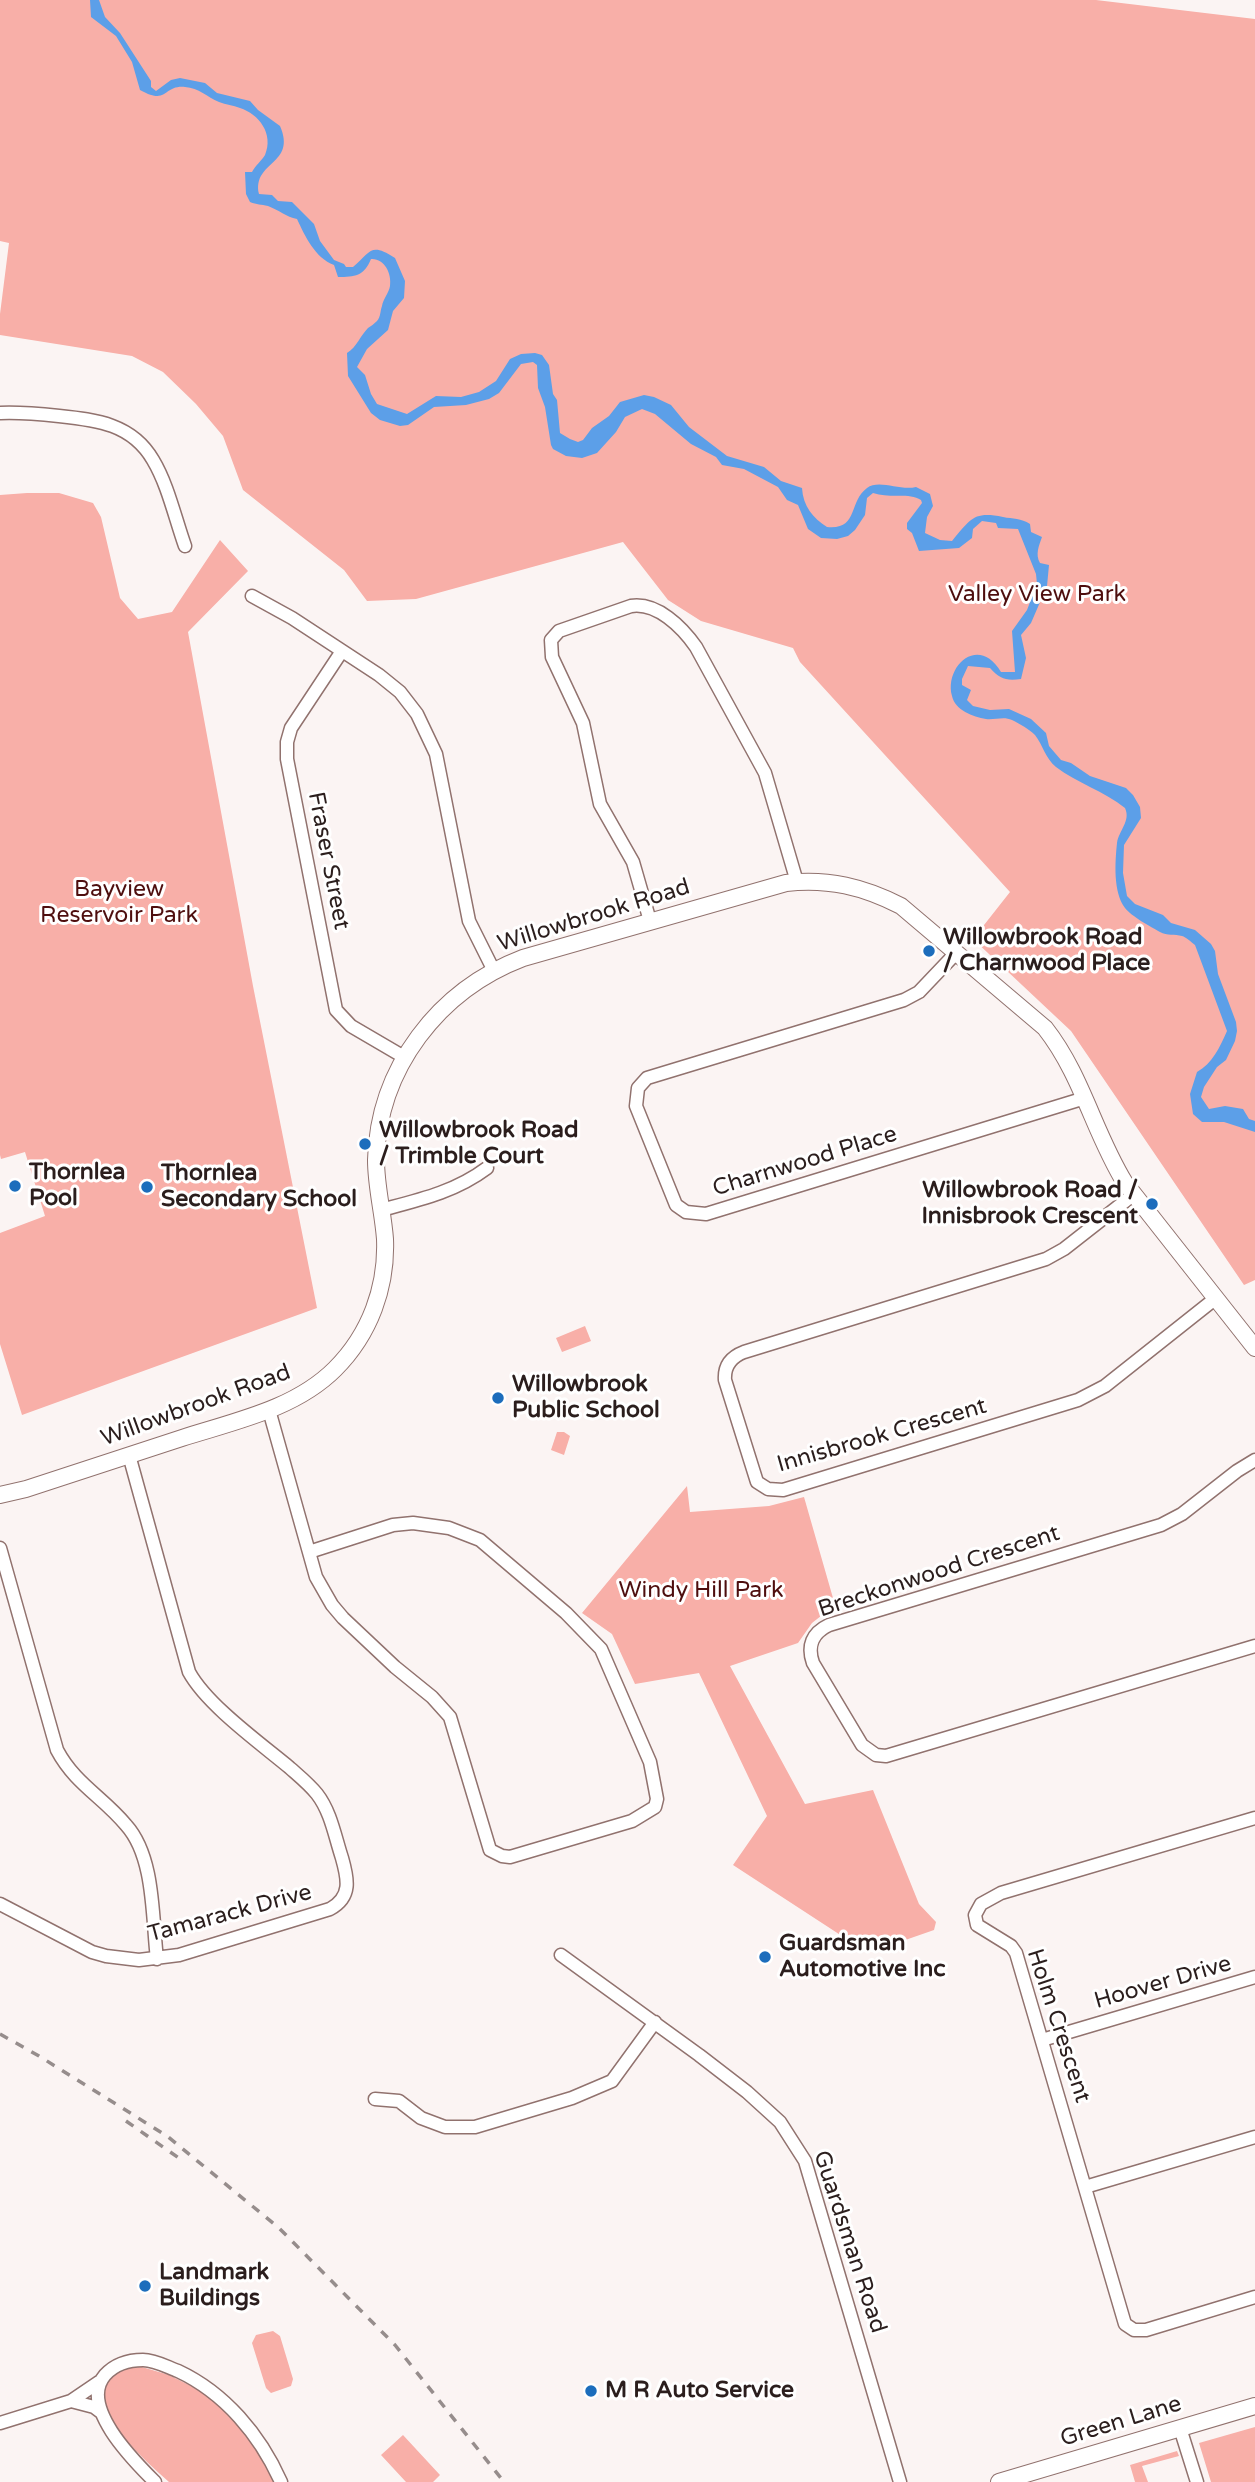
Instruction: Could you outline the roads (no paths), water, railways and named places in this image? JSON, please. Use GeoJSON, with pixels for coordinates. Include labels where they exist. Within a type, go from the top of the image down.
{"type":"FeatureCollection","features":[{"type":"Feature","properties":{"kind":"street"},"geometry":{"type":"LineString","coordinates":[[0,413],[30,413],[92,420],[113,425],[134,437],[154,462],[185,546]]}},
{"type":"Feature","properties":{"kind":"street"},"geometry":{"type":"LineString","coordinates":[[252,596],[292,618],[400,692],[425,727],[438,761],[469,921],[494,971]]}},
{"type":"Feature","properties":{"kind":"street"},"geometry":{"type":"LineString","coordinates":[[650,921],[633,862],[600,804],[584,728],[554,664],[550,648],[551,640],[559,631],[631,606],[643,605],[655,609],[696,647],[767,776],[797,882]]}},
{"type":"Feature","properties":{"kind":"street","name":"Fraser Street"},"geometry":{"type":"LineString","coordinates":[[342,651],[291,728],[287,742],[287,759],[337,1010],[351,1026],[404,1057]]}},
{"type":"Feature","properties":{"kind":"street","name":"Willowbrook Road"},"geometry":{"type":"LineString","coordinates":[[0,1495],[270,1410],[300,1396],[322,1381],[347,1356],[364,1331],[375,1307],[382,1278],[385,1238],[377,1180],[380,1124],[390,1090],[404,1057],[425,1027],[446,1004],[468,986],[494,971],[537,954],[763,888],[797,882],[837,883],[877,894],[901,906],[1045,1028],[1066,1058],[1116,1170],[1255,1348]]}},
{"type":"Feature","properties":{"kind":"street","name":"Charnwood Place"},"geometry":{"type":"LineString","coordinates":[[957,952],[919,992],[904,1000],[647,1078],[638,1088],[636,1106],[676,1205],[686,1212],[706,1214],[1085,1098]]}},
{"type":"Feature","properties":{"kind":"street"},"geometry":{"type":"LineString","coordinates":[[381,1210],[438,1195],[487,1168]]}},
{"type":"Feature","properties":{"kind":"street","name":"Innisbrook Crescent"},"geometry":{"type":"LineString","coordinates":[[1133,1195],[1064,1249],[1046,1259],[734,1357],[727,1365],[724,1380],[757,1482],[768,1489],[783,1490],[1078,1400],[1105,1386],[1216,1298]]}},
{"type":"Feature","properties":{"kind":"street"},"geometry":{"type":"LineString","coordinates":[[270,1410],[309,1552],[316,1577],[332,1605],[395,1667],[432,1697],[450,1717],[490,1850],[510,1857],[632,1821],[656,1807],[650,1762],[601,1649],[572,1619],[480,1540],[449,1528],[413,1522],[393,1525],[309,1552]]}},
{"type":"Feature","properties":{"kind":"street","name":"Tamarack Drive"},"geometry":{"type":"LineString","coordinates":[[0,1904],[92,1952],[124,1959],[157,1959],[179,1955],[330,1909],[343,1900],[346,1894],[348,1881],[329,1818],[315,1791],[206,1696],[189,1672],[129,1455]]}},
{"type":"Feature","properties":{"kind":"street","name":"Breckonwood Crescent"},"geometry":{"type":"LineString","coordinates":[[1255,1460],[1172,1520],[829,1625],[816,1633],[810,1652],[813,1663],[858,1740],[871,1753],[886,1756],[1255,1646]]}},
{"type":"Feature","properties":{"kind":"street"},"geometry":{"type":"LineString","coordinates":[[0,1548],[4,1576],[57,1751],[74,1777],[127,1825],[142,1849],[147,1869],[157,1959]]}},
{"type":"Feature","properties":{"kind":"street","name":"Holm Crescent"},"geometry":{"type":"LineString","coordinates":[[1255,1818],[1002,1893],[981,1904],[975,1915],[977,1925],[1011,1946],[1016,1953],[1125,2323],[1134,2330],[1146,2330],[1255,2297]]}},
{"type":"Feature","properties":{"kind":"street","name":"Guardsman Road"},"geometry":{"type":"LineString","coordinates":[[561,1955],[655,2022],[780,2122],[805,2161],[900,2482]]}},
{"type":"Feature","properties":{"kind":"street","name":"Hoover Drive"},"geometry":{"type":"LineString","coordinates":[[1042,2040],[1255,1978]]}},
{"type":"Feature","properties":{"kind":"street"},"geometry":{"type":"LineString","coordinates":[[375,2099],[399,2101],[421,2118],[445,2127],[475,2127],[572,2098],[612,2081],[655,2022]]}},
{"type":"Feature","properties":{"kind":"street"},"geometry":{"type":"LineString","coordinates":[[1086,2187],[1255,2137]]}},
{"type":"Feature","properties":{"kind":"street"},"geometry":{"type":"LineString","coordinates":[[0,2423],[71,2401],[99,2382],[117,2364],[144,2360],[201,2381],[228,2405],[252,2431],[271,2459],[281,2482]]}},
{"type":"Feature","properties":{"kind":"street"},"geometry":{"type":"LineString","coordinates":[[99,2382],[98,2395],[102,2413],[121,2446],[155,2482]]}},
{"type":"Feature","properties":{"kind":"street"},"geometry":{"type":"LineString","coordinates":[[71,2401],[94,2407],[102,2413]]}},
{"type":"Feature","properties":{"kind":"street","name":"Green Lane"},"geometry":{"type":"LineString","coordinates":[[999,2482],[1255,2406]]}},
{"type":"Feature","properties":{"kind":"street"},"geometry":{"type":"LineString","coordinates":[[1180,2428],[1197,2482]]}},
{"type":"Feature","properties":{"kind":"water"},"geometry":{"type":"Polygon","coordinates":[[[90,0],[99,0],[105,17],[120,33],[151,81],[151,87],[156,91],[171,80],[180,78],[205,83],[217,93],[250,101],[280,126],[284,139],[283,148],[262,175],[259,194],[272,195],[278,201],[292,202],[314,224],[320,241],[334,260],[346,267],[353,267],[375,250],[395,258],[405,281],[404,298],[393,311],[388,330],[367,349],[357,367],[365,375],[377,404],[407,414],[436,396],[461,397],[479,392],[496,381],[510,359],[521,354],[535,353],[542,355],[549,365],[553,394],[557,400],[560,433],[578,442],[609,416],[620,402],[644,395],[671,405],[689,427],[727,456],[764,467],[781,481],[802,488],[810,511],[827,527],[837,527],[849,520],[861,494],[867,488],[877,485],[916,487],[930,494],[933,506],[927,517],[925,533],[940,540],[952,541],[969,522],[979,516],[993,515],[1030,524],[1031,532],[1042,537],[1038,553],[1040,563],[1049,565],[1047,586],[1031,623],[1021,635],[1026,658],[1021,679],[1007,679],[1000,677],[990,668],[968,666],[962,679],[962,685],[971,690],[967,700],[973,706],[990,710],[1009,709],[1031,719],[1046,733],[1049,746],[1061,760],[1071,763],[1090,776],[1126,788],[1133,795],[1140,807],[1141,818],[1124,845],[1123,873],[1127,896],[1135,904],[1163,915],[1171,923],[1195,930],[1215,951],[1218,974],[1237,1031],[1226,1060],[1217,1067],[1201,1097],[1209,1109],[1225,1106],[1243,1109],[1249,1119],[1255,1121],[1255,1132],[1224,1122],[1202,1122],[1193,1114],[1190,1094],[1197,1072],[1211,1060],[1227,1031],[1195,945],[1184,937],[1163,933],[1136,918],[1121,901],[1118,894],[1116,859],[1118,838],[1127,817],[1125,808],[1056,767],[1035,735],[1024,727],[1009,719],[976,717],[961,709],[952,696],[953,674],[958,665],[974,655],[992,661],[1001,672],[1015,672],[1012,631],[1027,610],[1037,584],[1036,574],[1018,529],[998,528],[996,523],[982,521],[973,529],[972,538],[959,548],[919,551],[912,533],[907,529],[907,523],[922,503],[921,500],[911,496],[873,493],[867,498],[865,515],[855,530],[848,536],[837,539],[821,538],[808,529],[798,505],[787,500],[778,487],[744,469],[722,465],[716,457],[691,444],[655,414],[642,409],[625,417],[616,432],[597,453],[582,458],[566,456],[551,445],[545,407],[538,388],[537,365],[533,362],[521,364],[499,393],[489,399],[466,405],[434,407],[408,425],[400,426],[380,420],[371,413],[348,376],[347,353],[379,317],[390,286],[386,267],[380,261],[371,259],[358,274],[338,277],[334,265],[327,262],[311,246],[297,219],[268,206],[250,202],[246,194],[245,172],[252,172],[265,155],[268,140],[259,120],[247,111],[219,102],[190,88],[178,87],[161,96],[140,90],[132,62],[116,36],[91,17],[90,0]]]}},
{"type":"Feature","properties":{"kind":"railway"},"geometry":{"type":"LineString","coordinates":[[0,2034],[167,2136],[279,2228],[395,2345],[504,2482]]}},
{"type":"Feature","properties":{"kind":"railway"},"geometry":{"type":"LineString","coordinates":[[126,2121],[183,2161]]}},
{"type":"Feature","properties":{"kind":"place","name":"Willowbrook Road / Charnwood Place"},"geometry":{"type":"Point","coordinates":[929,951]}},
{"type":"Feature","properties":{"kind":"place","name":"Willowbrook Road / Trimble Court"},"geometry":{"type":"Point","coordinates":[365,1144]}},
{"type":"Feature","properties":{"kind":"place","name":"Thornlea Pool"},"geometry":{"type":"Point","coordinates":[15,1186]}},
{"type":"Feature","properties":{"kind":"place","name":"Thornlea Secondary School"},"geometry":{"type":"Point","coordinates":[147,1187]}},
{"type":"Feature","properties":{"kind":"place","name":"Willowbrook Road / Innisbrook Crescent"},"geometry":{"type":"Point","coordinates":[1152,1204]}},
{"type":"Feature","properties":{"kind":"place","name":"Willowbrook Public School"},"geometry":{"type":"Point","coordinates":[498,1398]}},
{"type":"Feature","properties":{"kind":"place","name":"Guardsman Automotive Inc"},"geometry":{"type":"Point","coordinates":[765,1957]}},
{"type":"Feature","properties":{"kind":"place","name":"Landmark Buildings"},"geometry":{"type":"Point","coordinates":[145,2286]}},
{"type":"Feature","properties":{"kind":"place","name":"M R Auto Service"},"geometry":{"type":"Point","coordinates":[591,2391]}},
{"type":"Feature","properties":{"kind":"park label","name":"Valley View Park"},"geometry":{"type":"Point","coordinates":[1037,595]}},
{"type":"Feature","properties":{"kind":"park label","name":"Bayview Reservoir Park"},"geometry":{"type":"Point","coordinates":[119,903]}},
{"type":"Feature","properties":{"kind":"park label","name":"Windy Hill Park"},"geometry":{"type":"Point","coordinates":[701,1591]}}]}
